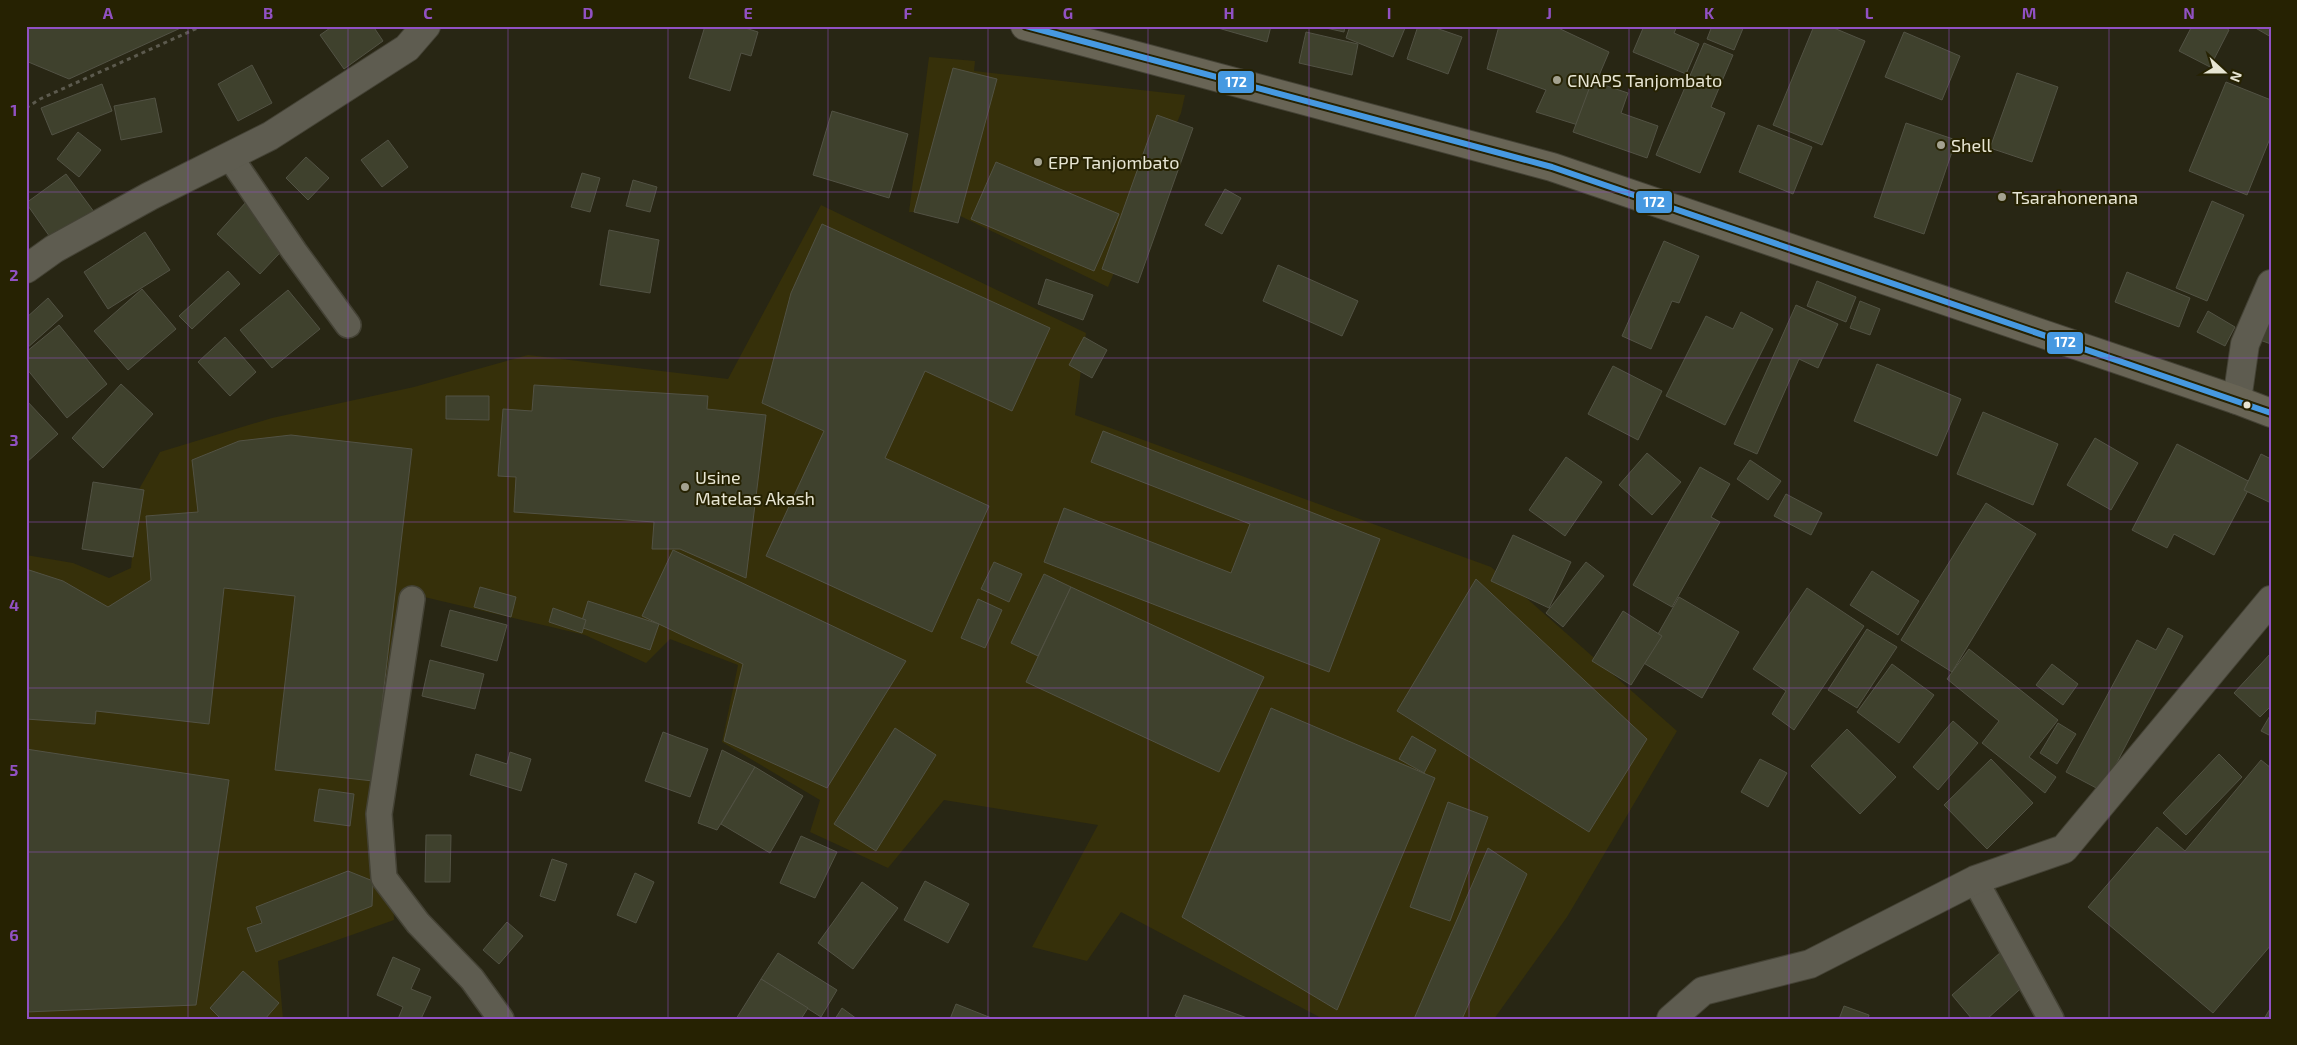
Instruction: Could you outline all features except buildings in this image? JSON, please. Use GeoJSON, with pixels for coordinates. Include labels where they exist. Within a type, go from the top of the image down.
{"type":"FeatureCollection","features":[{"type":"Feature","properties":{"kind":"main road"},"geometry":{"type":"LineString","coordinates":[[1025,26],[1552,167],[2237,400],[2271,414]]}},
{"type":"Feature","properties":{"kind":"street"},"geometry":{"type":"LineString","coordinates":[[26,269],[54,249],[150,196],[270,136],[407,48],[426,26]]}},
{"type":"Feature","properties":{"kind":"street"},"geometry":{"type":"LineString","coordinates":[[2237,400],[2245,344],[2271,284]]}},
{"type":"Feature","properties":{"kind":"street"},"geometry":{"type":"LineString","coordinates":[[1671,1019],[1702,991],[1810,964],[1975,880],[2064,849],[2271,600]]}},
{"type":"Feature","properties":{"kind":"lane"},"geometry":{"type":"LineString","coordinates":[[230,157],[294,251],[348,325]]}},
{"type":"Feature","properties":{"kind":"lane"},"geometry":{"type":"LineString","coordinates":[[412,599],[379,814],[384,878],[418,924],[472,979],[501,1019]]}},
{"type":"Feature","properties":{"kind":"lane"},"geometry":{"type":"LineString","coordinates":[[1975,880],[2051,1019]]}},
{"type":"Feature","properties":{"kind":"path"},"geometry":{"type":"LineString","coordinates":[[26,108],[40,98],[202,26]]}},
{"type":"Feature","properties":{"kind":"shaded area","name":"EPP Tanjombato"},"geometry":{"type":"Polygon","coordinates":[[[929,57],[975,61],[974,71],[1185,95],[1181,113],[1108,287],[954,213],[909,212],[929,57]]]}},
{"type":"Feature","properties":{"kind":"shaded area"},"geometry":{"type":"Polygon","coordinates":[[[821,205],[1086,333],[1075,415],[1491,567],[1677,731],[1567,917],[1494,1019],[1323,1019],[1121,912],[1087,961],[1032,947],[1098,825],[944,800],[888,868],[810,832],[820,800],[722,742],[738,665],[670,639],[646,663],[585,635],[420,596],[390,808],[394,920],[278,961],[283,1019],[26,1019],[26,555],[73,563],[109,578],[131,568],[138,491],[160,452],[272,418],[414,387],[528,355],[728,379],[821,205]]]}},
{"type":"Feature","properties":{"kind":"transit line","name":"172"},"geometry":{"type":"LineString","coordinates":[[1026,26],[1552,167],[2271,413]]}},
{"type":"Feature","properties":{"kind":"place","name":"CNAPS Tanjombato"},"geometry":{"type":"Point","coordinates":[1557,80]}},
{"type":"Feature","properties":{"kind":"place","name":"Shell"},"geometry":{"type":"Point","coordinates":[1941,145]}},
{"type":"Feature","properties":{"kind":"place","name":"EPP Tanjombato"},"geometry":{"type":"Point","coordinates":[1038,162]}},
{"type":"Feature","properties":{"kind":"place","name":"Tsarahonenana"},"geometry":{"type":"Point","coordinates":[2002,197]}},
{"type":"Feature","properties":{"kind":"place","name":"Usine Matelas Akash"},"geometry":{"type":"Point","coordinates":[685,487]}}]}
